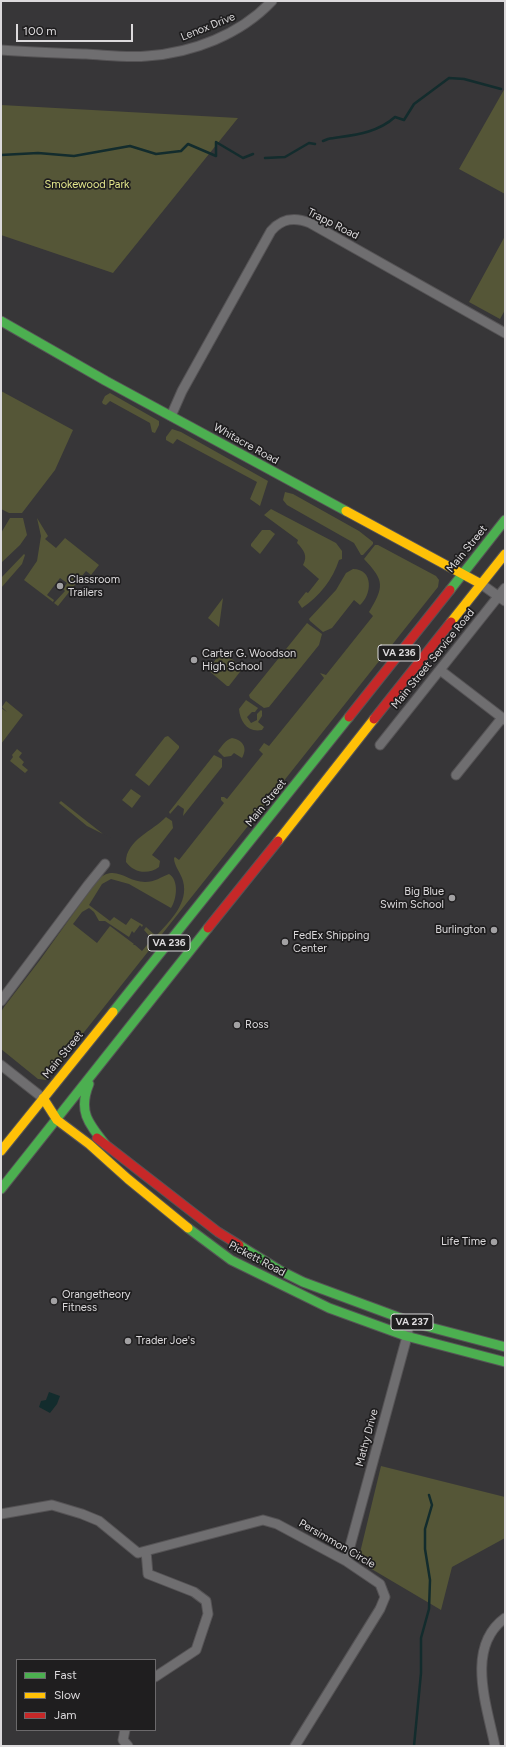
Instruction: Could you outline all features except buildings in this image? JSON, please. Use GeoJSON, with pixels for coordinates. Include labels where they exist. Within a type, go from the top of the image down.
{"type":"FeatureCollection","features":[{"type":"Feature","properties":{"kind":"main road","name":"Whitacre Road"},"geometry":{"type":"LineString","coordinates":[[1,321],[106,381],[481,584]]}},
{"type":"Feature","properties":{"kind":"main road","name":"Main Street"},"geometry":{"type":"LineString","coordinates":[[43,1098],[276,810],[505,520]]}},
{"type":"Feature","properties":{"kind":"main road","name":"VA 236"},"geometry":{"type":"LineString","coordinates":[[1,1189],[505,554]]}},
{"type":"Feature","properties":{"kind":"main road"},"geometry":{"type":"LineString","coordinates":[[95,1072],[84,1096],[83,1109],[90,1124],[106,1145]]}},
{"type":"Feature","properties":{"kind":"main road","name":"VA 236"},"geometry":{"type":"LineString","coordinates":[[1,1151],[43,1098]]}},
{"type":"Feature","properties":{"kind":"main road","name":"Pickett Road"},"geometry":{"type":"LineString","coordinates":[[43,1098],[63,1111],[72,1119]]}},
{"type":"Feature","properties":{"kind":"main road","name":"Pickett Road"},"geometry":{"type":"LineString","coordinates":[[43,1098],[57,1120],[89,1144],[128,1179],[188,1228],[231,1260],[329,1308],[406,1336],[505,1362]]}},
{"type":"Feature","properties":{"kind":"main road","name":"Pickett Road"},"geometry":{"type":"LineString","coordinates":[[81,1126],[221,1234],[281,1271],[303,1282],[366,1307],[414,1323],[505,1347]]}},
{"type":"Feature","properties":{"kind":"street","name":"Lenox Drive"},"geometry":{"type":"LineString","coordinates":[[1,50],[131,56],[164,54],[200,45],[239,28],[251,21],[272,1]]}},
{"type":"Feature","properties":{"kind":"street","name":"Trapp Road"},"geometry":{"type":"LineString","coordinates":[[171,416],[185,385],[271,231],[280,222],[287,220],[294,219],[310,223],[505,333]]}},
{"type":"Feature","properties":{"kind":"street"},"geometry":{"type":"LineString","coordinates":[[481,584],[503,595]]}},
{"type":"Feature","properties":{"kind":"street","name":"Main Street Service Road"},"geometry":{"type":"LineString","coordinates":[[380,745],[503,595]]}},
{"type":"Feature","properties":{"kind":"street"},"geometry":{"type":"LineString","coordinates":[[440,670],[504,719],[456,775]]}},
{"type":"Feature","properties":{"kind":"street"},"geometry":{"type":"LineString","coordinates":[[1,1000],[105,864]]}},
{"type":"Feature","properties":{"kind":"street","name":"Pickett Road"},"geometry":{"type":"LineString","coordinates":[[1,1065],[43,1098]]}},
{"type":"Feature","properties":{"kind":"street","name":"Mathy Drive"},"geometry":{"type":"LineString","coordinates":[[346,1561],[406,1336],[414,1323]]}},
{"type":"Feature","properties":{"kind":"street"},"geometry":{"type":"LineString","coordinates":[[1,1514],[52,1505],[82,1514],[99,1522],[142,1552],[148,1574],[194,1592],[206,1601],[208,1614],[196,1650],[156,1677]]}},
{"type":"Feature","properties":{"kind":"street","name":"Persimmon Circle"},"geometry":{"type":"LineString","coordinates":[[142,1552],[263,1520],[277,1524],[346,1561],[380,1584],[385,1597],[380,1609],[295,1746]]}},
{"type":"Feature","properties":{"kind":"street"},"geometry":{"type":"LineString","coordinates":[[495,1746],[481,1666],[482,1655],[488,1638],[494,1628],[505,1618]]}},
{"type":"Feature","properties":{"kind":"street"},"geometry":{"type":"LineString","coordinates":[[125,1731],[123,1740],[128,1746]]}},
{"type":"Feature","properties":{"kind":"green space"},"geometry":{"type":"Polygon","coordinates":[[[505,88],[505,194],[459,169],[505,88]]]}},
{"type":"Feature","properties":{"kind":"green space","name":"Smokewood Park"},"geometry":{"type":"Polygon","coordinates":[[[1,105],[238,118],[113,273],[1,235],[1,105]]]}},
{"type":"Feature","properties":{"kind":"green space"},"geometry":{"type":"Polygon","coordinates":[[[505,236],[505,310],[500,319],[469,302],[505,236]]]}},
{"type":"Feature","properties":{"kind":"green space"},"geometry":{"type":"Polygon","coordinates":[[[1,391],[73,430],[55,470],[22,513],[9,513],[1,509],[1,391]]]}},
{"type":"Feature","properties":{"kind":"green space"},"geometry":{"type":"Polygon","coordinates":[[[110,393],[159,421],[159,425],[155,433],[152,432],[150,423],[110,401],[106,405],[103,404],[102,402],[105,396],[110,393]]]}},
{"type":"Feature","properties":{"kind":"green space"},"geometry":{"type":"Polygon","coordinates":[[[172,429],[181,432],[268,481],[260,506],[250,499],[257,482],[177,439],[173,444],[166,440],[166,437],[172,429]]]}},
{"type":"Feature","properties":{"kind":"green space"},"geometry":{"type":"Polygon","coordinates":[[[285,492],[293,494],[359,531],[373,542],[373,544],[363,555],[361,555],[354,543],[287,505],[283,500],[285,492]]]}},
{"type":"Feature","properties":{"kind":"green space"},"geometry":{"type":"Polygon","coordinates":[[[271,509],[336,543],[342,551],[342,559],[339,560],[325,587],[314,599],[302,608],[298,602],[306,592],[308,593],[319,579],[303,565],[305,556],[297,543],[298,540],[264,515],[271,509]]]}},
{"type":"Feature","properties":{"kind":"green space"},"geometry":{"type":"Polygon","coordinates":[[[10,518],[23,518],[27,535],[20,545],[1,563],[1,533],[10,518]]]}},
{"type":"Feature","properties":{"kind":"green space"},"geometry":{"type":"Polygon","coordinates":[[[37,518],[48,536],[45,539],[56,548],[65,538],[99,565],[91,575],[86,571],[58,606],[54,603],[65,591],[63,589],[67,583],[60,578],[47,595],[54,600],[53,602],[24,580],[37,561],[41,536],[37,518]]]}},
{"type":"Feature","properties":{"kind":"green space"},"geometry":{"type":"Polygon","coordinates":[[[262,530],[270,530],[275,534],[260,554],[251,546],[251,544],[262,530]]]}},
{"type":"Feature","properties":{"kind":"green space"},"geometry":{"type":"Polygon","coordinates":[[[375,545],[378,545],[436,576],[439,580],[438,587],[46,1080],[38,1079],[1,1049],[1,1012],[4,1007],[98,879],[105,875],[116,873],[138,881],[149,882],[169,874],[176,885],[176,895],[171,908],[129,884],[111,879],[102,884],[89,905],[110,921],[114,917],[126,925],[131,918],[143,925],[142,927],[140,925],[134,933],[132,931],[129,937],[105,921],[99,921],[94,912],[89,908],[82,912],[73,924],[97,943],[110,926],[142,951],[152,939],[144,930],[146,927],[156,936],[172,918],[181,904],[184,889],[183,881],[175,864],[174,858],[175,857],[179,860],[224,803],[221,800],[221,797],[227,799],[263,754],[259,750],[264,743],[269,746],[324,678],[320,673],[326,675],[373,616],[369,612],[378,596],[380,584],[376,573],[364,559],[375,545]]]}},
{"type":"Feature","properties":{"kind":"green space"},"geometry":{"type":"Polygon","coordinates":[[[24,554],[22,564],[1,588],[1,578],[24,554]]]}},
{"type":"Feature","properties":{"kind":"green space"},"geometry":{"type":"Polygon","coordinates":[[[353,569],[360,570],[365,573],[368,578],[369,589],[367,595],[360,605],[354,600],[332,628],[323,632],[309,619],[336,590],[346,573],[353,569]]]}},
{"type":"Feature","properties":{"kind":"green space"},"geometry":{"type":"Polygon","coordinates":[[[223,598],[219,627],[208,618],[223,598]]]}},
{"type":"Feature","properties":{"kind":"green space"},"geometry":{"type":"Polygon","coordinates":[[[307,623],[322,634],[319,645],[269,707],[264,708],[250,698],[249,695],[307,623]]]}},
{"type":"Feature","properties":{"kind":"green space"},"geometry":{"type":"Polygon","coordinates":[[[222,651],[243,668],[229,686],[227,686],[208,670],[222,651]]]}},
{"type":"Feature","properties":{"kind":"green space"},"geometry":{"type":"Polygon","coordinates":[[[246,700],[258,708],[247,717],[251,723],[257,720],[257,714],[261,710],[262,711],[262,716],[258,722],[264,727],[262,730],[253,730],[246,726],[243,722],[239,709],[246,700]]]}},
{"type":"Feature","properties":{"kind":"green space"},"geometry":{"type":"Polygon","coordinates":[[[6,701],[23,715],[1,744],[1,708],[7,712],[2,707],[6,701]]]}},
{"type":"Feature","properties":{"kind":"green space"},"geometry":{"type":"Polygon","coordinates":[[[168,736],[179,746],[179,748],[149,786],[135,775],[165,737],[168,736]]]}},
{"type":"Feature","properties":{"kind":"green space"},"geometry":{"type":"Polygon","coordinates":[[[232,738],[236,739],[243,745],[245,751],[242,758],[234,753],[231,756],[224,757],[218,751],[232,738]]]}},
{"type":"Feature","properties":{"kind":"green space"},"geometry":{"type":"Polygon","coordinates":[[[17,749],[22,753],[19,757],[24,762],[22,765],[28,770],[25,773],[10,761],[13,757],[12,755],[17,749]]]}},
{"type":"Feature","properties":{"kind":"green space"},"geometry":{"type":"Polygon","coordinates":[[[214,755],[222,759],[222,767],[183,816],[184,809],[178,805],[170,814],[169,812],[214,755]]]}},
{"type":"Feature","properties":{"kind":"green space"},"geometry":{"type":"Polygon","coordinates":[[[131,789],[141,796],[132,808],[122,800],[131,789]]]}},
{"type":"Feature","properties":{"kind":"green space"},"geometry":{"type":"Polygon","coordinates":[[[61,801],[103,834],[87,826],[59,803],[61,801]]]}},
{"type":"Feature","properties":{"kind":"green space"},"geometry":{"type":"Polygon","coordinates":[[[166,817],[172,821],[173,828],[152,855],[160,861],[159,867],[155,870],[146,872],[133,869],[126,862],[127,854],[130,848],[141,836],[166,817]]]}},
{"type":"Feature","properties":{"kind":"green space"},"geometry":{"type":"Polygon","coordinates":[[[381,1466],[505,1497],[505,1538],[452,1567],[441,1610],[358,1561],[381,1466]]]}},
{"type":"Feature","properties":{"kind":"water"},"geometry":{"type":"Polygon","coordinates":[[[49,1392],[60,1396],[57,1404],[50,1413],[39,1407],[41,1401],[46,1400],[49,1392]]]}},
{"type":"Feature","properties":{"kind":"waterway"},"geometry":{"type":"LineString","coordinates":[[323,141],[363,133],[380,127],[395,117],[404,120],[414,104],[449,78],[464,79],[501,89]]}},
{"type":"Feature","properties":{"kind":"waterway"},"geometry":{"type":"LineString","coordinates":[[1,155],[38,153],[74,156],[130,146],[156,154],[181,151],[188,144],[216,156],[216,142],[243,158],[253,154]]}},
{"type":"Feature","properties":{"kind":"waterway"},"geometry":{"type":"LineString","coordinates":[[265,158],[285,157],[309,143],[315,144]]}},
{"type":"Feature","properties":{"kind":"waterway"},"geometry":{"type":"LineString","coordinates":[[414,1746],[421,1673],[421,1638],[429,1609],[430,1580],[425,1549],[425,1529],[432,1505],[429,1495]]}},
{"type":"Feature","properties":{"kind":"traffic: fast"},"geometry":{"type":"LineString","coordinates":[[1,321],[106,381],[346,511]]}},
{"type":"Feature","properties":{"kind":"traffic: fast"},"geometry":{"type":"LineString","coordinates":[[450,590],[505,520]]}},
{"type":"Feature","properties":{"kind":"traffic: fast"},"geometry":{"type":"LineString","coordinates":[[113,1012],[349,717]]}},
{"type":"Feature","properties":{"kind":"traffic: fast"},"geometry":{"type":"LineString","coordinates":[[1,1189],[208,928]]}},
{"type":"Feature","properties":{"kind":"traffic: fast"},"geometry":{"type":"LineString","coordinates":[[89,1084],[84,1102],[86,1116],[94,1130],[105,1144]]}},
{"type":"Feature","properties":{"kind":"traffic: fast"},"geometry":{"type":"LineString","coordinates":[[188,1228],[231,1260],[329,1308],[406,1336],[505,1362]]}},
{"type":"Feature","properties":{"kind":"traffic: fast"},"geometry":{"type":"LineString","coordinates":[[239,1245],[281,1271],[303,1282],[414,1323],[505,1347]]}},
{"type":"Feature","properties":{"kind":"traffic: slow"},"geometry":{"type":"LineString","coordinates":[[346,511],[481,584]]}},
{"type":"Feature","properties":{"kind":"traffic: slow"},"geometry":{"type":"LineString","coordinates":[[451,622],[505,554]]}},
{"type":"Feature","properties":{"kind":"traffic: slow"},"geometry":{"type":"LineString","coordinates":[[278,841],[374,719]]}},
{"type":"Feature","properties":{"kind":"traffic: slow"},"geometry":{"type":"LineString","coordinates":[[1,1151],[113,1012]]}},
{"type":"Feature","properties":{"kind":"traffic: slow"},"geometry":{"type":"LineString","coordinates":[[43,1098],[57,1120],[89,1144],[128,1179],[188,1228]]}},
{"type":"Feature","properties":{"kind":"traffic: jam"},"geometry":{"type":"LineString","coordinates":[[349,717],[450,590]]}},
{"type":"Feature","properties":{"kind":"traffic: jam"},"geometry":{"type":"LineString","coordinates":[[374,719],[451,622]]}},
{"type":"Feature","properties":{"kind":"traffic: jam"},"geometry":{"type":"LineString","coordinates":[[208,928],[278,841]]}},
{"type":"Feature","properties":{"kind":"traffic: jam"},"geometry":{"type":"LineString","coordinates":[[97,1138],[218,1232],[239,1245]]}},
{"type":"Feature","properties":{"kind":"place","name":"Classroom Trailers"},"geometry":{"type":"Point","coordinates":[60,586]}},
{"type":"Feature","properties":{"kind":"place","name":"Carter G. Woodson High School"},"geometry":{"type":"Point","coordinates":[194,660]}},
{"type":"Feature","properties":{"kind":"place","name":"Big Blue Swim School"},"geometry":{"type":"Point","coordinates":[452,898]}},
{"type":"Feature","properties":{"kind":"place","name":"Burlington"},"geometry":{"type":"Point","coordinates":[494,930]}},
{"type":"Feature","properties":{"kind":"place","name":"FedEx Shipping Center"},"geometry":{"type":"Point","coordinates":[285,942]}},
{"type":"Feature","properties":{"kind":"place","name":"Ross"},"geometry":{"type":"Point","coordinates":[237,1025]}},
{"type":"Feature","properties":{"kind":"place","name":"Life Time"},"geometry":{"type":"Point","coordinates":[494,1242]}},
{"type":"Feature","properties":{"kind":"place","name":"Orangetheory Fitness"},"geometry":{"type":"Point","coordinates":[54,1301]}},
{"type":"Feature","properties":{"kind":"place","name":"Trader Joe's"},"geometry":{"type":"Point","coordinates":[128,1341]}}]}
